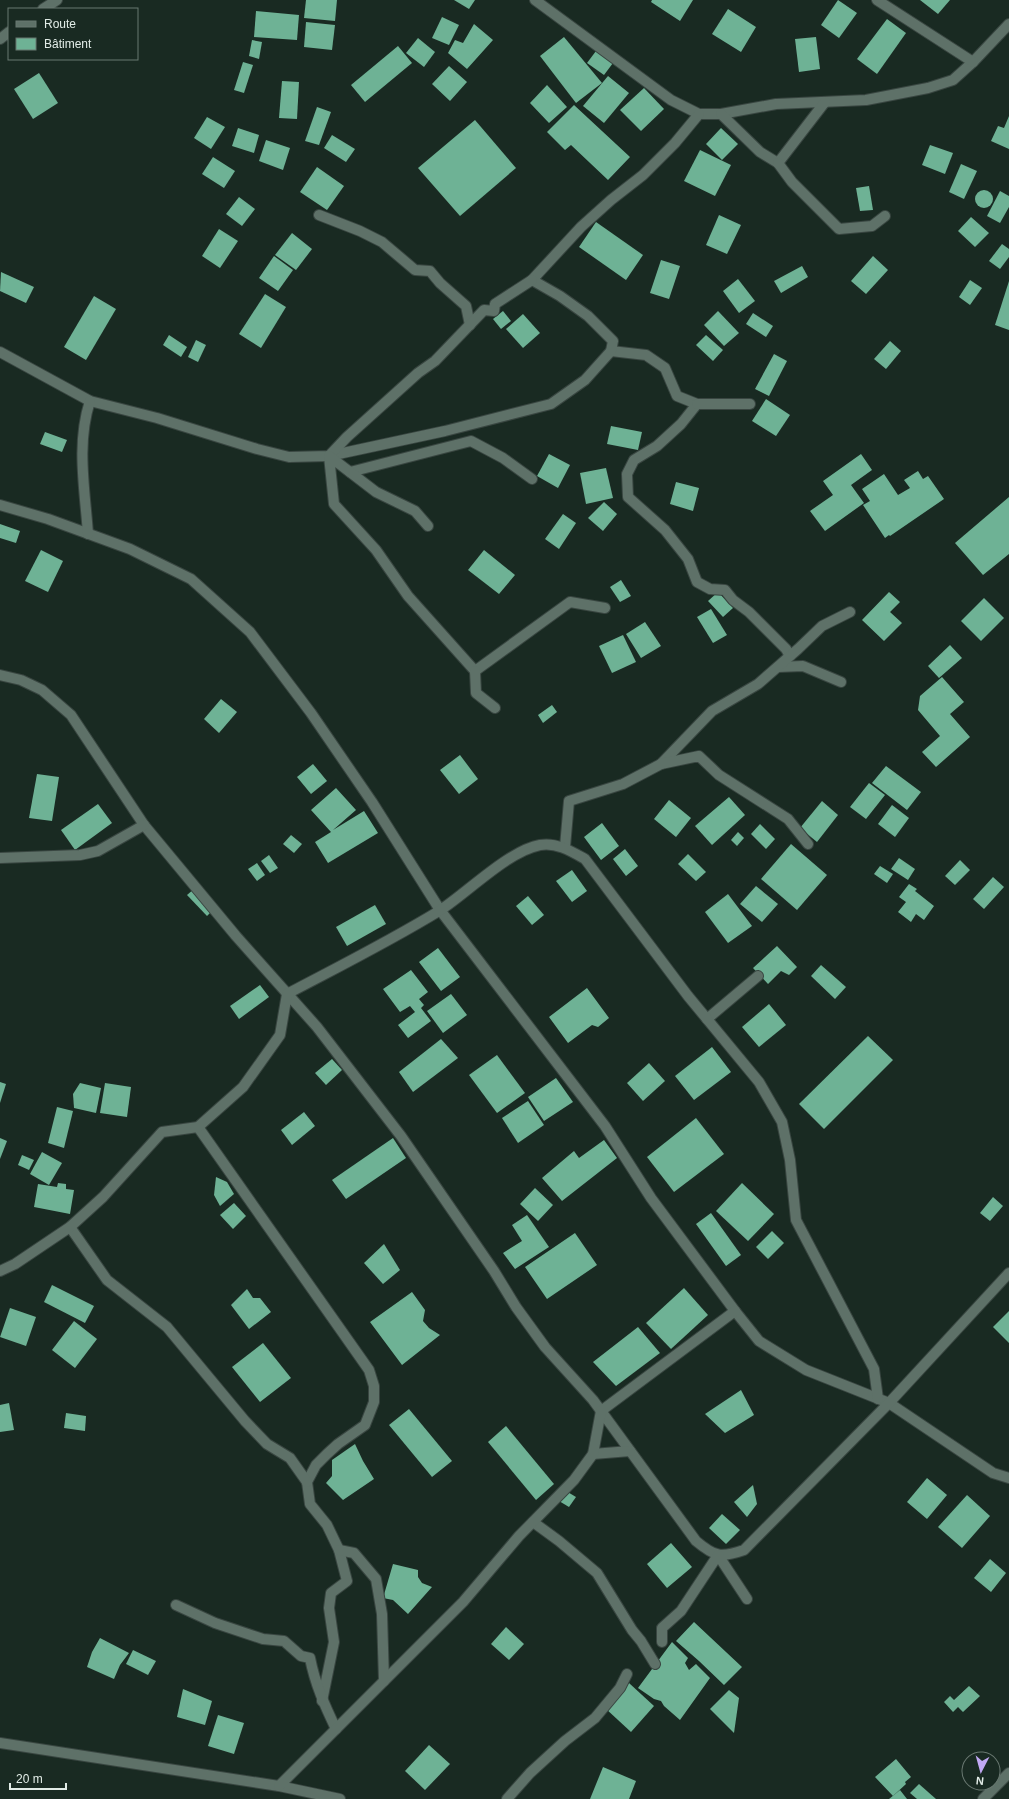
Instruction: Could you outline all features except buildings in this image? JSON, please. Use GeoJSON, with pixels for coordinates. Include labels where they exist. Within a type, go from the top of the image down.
{"type":"FeatureCollection","features":[{"type":"Feature","properties":{"kind":"street"},"geometry":{"type":"LineString","coordinates":[[45,8],[57,0]]}},
{"type":"Feature","properties":{"kind":"street"},"geometry":{"type":"LineString","coordinates":[[534,0],[671,100],[699,114],[721,114],[776,104],[866,100],[928,88],[953,80],[973,62],[1009,24]]}},
{"type":"Feature","properties":{"kind":"street"},"geometry":{"type":"LineString","coordinates":[[877,0],[973,62]]}},
{"type":"Feature","properties":{"kind":"street"},"geometry":{"type":"LineString","coordinates":[[0,39],[8,33]]}},
{"type":"Feature","properties":{"kind":"street"},"geometry":{"type":"LineString","coordinates":[[778,163],[825,102]]}},
{"type":"Feature","properties":{"kind":"street"},"geometry":{"type":"LineString","coordinates":[[495,708],[476,693],[475,671],[408,596],[376,550],[334,504],[329,456],[347,437],[418,373],[435,361],[484,310],[494,311],[495,304],[532,280],[581,227],[611,200],[643,175],[675,143],[699,114]]}},
{"type":"Feature","properties":{"kind":"street"},"geometry":{"type":"LineString","coordinates":[[721,114],[760,152],[778,163],[797,187],[839,229],[872,226],[885,216]]}},
{"type":"Feature","properties":{"kind":"street"},"geometry":{"type":"LineString","coordinates":[[319,215],[360,231],[382,242],[415,270],[430,271],[440,283],[466,306],[470,325]]}},
{"type":"Feature","properties":{"kind":"street"},"geometry":{"type":"LineString","coordinates":[[0,352],[90,401],[157,418],[256,450],[289,458],[329,456],[445,431],[551,404],[585,380],[611,351],[613,341],[588,316],[560,296],[532,280]]}},
{"type":"Feature","properties":{"kind":"street"},"geometry":{"type":"LineString","coordinates":[[611,351],[646,355],[664,368],[677,396],[697,404],[750,404]]}},
{"type":"Feature","properties":{"kind":"street"},"geometry":{"type":"LineString","coordinates":[[88,534],[82,442],[84,419],[90,401]]}},
{"type":"Feature","properties":{"kind":"street"},"geometry":{"type":"LineString","coordinates":[[697,404],[681,424],[657,446],[634,460],[627,474],[628,498],[665,530],[688,559],[697,582],[710,589],[725,590],[786,649],[790,656]]}},
{"type":"Feature","properties":{"kind":"street"},"geometry":{"type":"LineString","coordinates":[[350,472],[471,441],[503,458],[532,479]]}},
{"type":"Feature","properties":{"kind":"street"},"geometry":{"type":"LineString","coordinates":[[329,456],[376,492],[415,511],[428,526]]}},
{"type":"Feature","properties":{"kind":"street"},"geometry":{"type":"LineString","coordinates":[[0,505],[130,548],[191,580],[250,632],[311,713],[372,802],[440,910],[605,1126],[651,1198],[734,1310],[759,1341],[806,1370],[889,1403],[993,1473],[1009,1478]]}},
{"type":"Feature","properties":{"kind":"street"},"geometry":{"type":"LineString","coordinates":[[475,671],[570,602],[604,608]]}},
{"type":"Feature","properties":{"kind":"street"},"geometry":{"type":"LineString","coordinates":[[661,764],[712,712],[758,684],[822,626],[850,612]]}},
{"type":"Feature","properties":{"kind":"street"},"geometry":{"type":"LineString","coordinates":[[778,667],[803,666],[841,682]]}},
{"type":"Feature","properties":{"kind":"street"},"geometry":{"type":"LineString","coordinates":[[0,675],[21,680],[42,690],[71,715],[144,825],[236,936],[317,1027],[401,1136],[545,1347],[600,1411],[696,1541],[708,1552],[718,1555],[733,1554],[744,1550],[889,1403],[1009,1272]]}},
{"type":"Feature","properties":{"kind":"street"},"geometry":{"type":"LineString","coordinates":[[565,847],[569,801],[623,784],[661,764],[699,756],[718,775],[788,819],[808,844]]}},
{"type":"Feature","properties":{"kind":"street"},"geometry":{"type":"LineString","coordinates":[[0,858],[57,857],[86,854],[98,851],[144,825]]}},
{"type":"Feature","properties":{"kind":"street"},"geometry":{"type":"LineString","coordinates":[[287,994],[352,961],[440,910],[518,852],[540,845],[565,847],[585,859],[707,1019],[758,1082],[782,1122],[790,1160],[796,1220],[874,1369],[878,1399]]}},
{"type":"Feature","properties":{"kind":"street"},"geometry":{"type":"LineString","coordinates":[[707,1019],[758,976]]}},
{"type":"Feature","properties":{"kind":"street"},"geometry":{"type":"LineString","coordinates":[[0,1271],[15,1264],[70,1227],[103,1197],[162,1132],[198,1127],[243,1087],[280,1035],[287,994]]}},
{"type":"Feature","properties":{"kind":"street"},"geometry":{"type":"LineString","coordinates":[[198,1127],[369,1370],[374,1386],[374,1402],[365,1425],[338,1444],[327,1454],[316,1465],[307,1482]]}},
{"type":"Feature","properties":{"kind":"street"},"geometry":{"type":"LineString","coordinates":[[70,1227],[107,1280],[167,1328],[245,1421],[267,1444],[290,1458],[307,1482],[310,1504],[327,1525],[339,1550],[347,1581],[331,1593],[329,1608],[334,1642],[322,1701]]}},
{"type":"Feature","properties":{"kind":"street"},"geometry":{"type":"LineString","coordinates":[[279,1786],[463,1602],[533,1522],[574,1480],[593,1454],[600,1411],[734,1310]]}},
{"type":"Feature","properties":{"kind":"street"},"geometry":{"type":"LineString","coordinates":[[593,1454],[630,1451]]}},
{"type":"Feature","properties":{"kind":"street"},"geometry":{"type":"LineString","coordinates":[[533,1522],[559,1541],[597,1573],[632,1630],[642,1641],[655,1664]]}},
{"type":"Feature","properties":{"kind":"street"},"geometry":{"type":"LineString","coordinates":[[339,1550],[354,1553],[376,1579],[382,1614],[384,1681]]}},
{"type":"Feature","properties":{"kind":"street"},"geometry":{"type":"LineString","coordinates":[[718,1555],[747,1599]]}},
{"type":"Feature","properties":{"kind":"street"},"geometry":{"type":"LineString","coordinates":[[662,1642],[662,1628],[681,1611],[718,1555]]}},
{"type":"Feature","properties":{"kind":"street"},"geometry":{"type":"LineString","coordinates":[[176,1605],[215,1623],[263,1639],[284,1641],[301,1656],[310,1658],[322,1701],[336,1729]]}},
{"type":"Feature","properties":{"kind":"street"},"geometry":{"type":"LineString","coordinates":[[506,1799],[530,1773],[565,1741],[595,1718],[620,1688],[626,1674]]}},
{"type":"Feature","properties":{"kind":"street"},"geometry":{"type":"LineString","coordinates":[[0,1743],[279,1786],[340,1799]]}},
{"type":"Feature","properties":{"kind":"street"},"geometry":{"type":"LineString","coordinates":[[983,1799],[1009,1774]]}}]}
